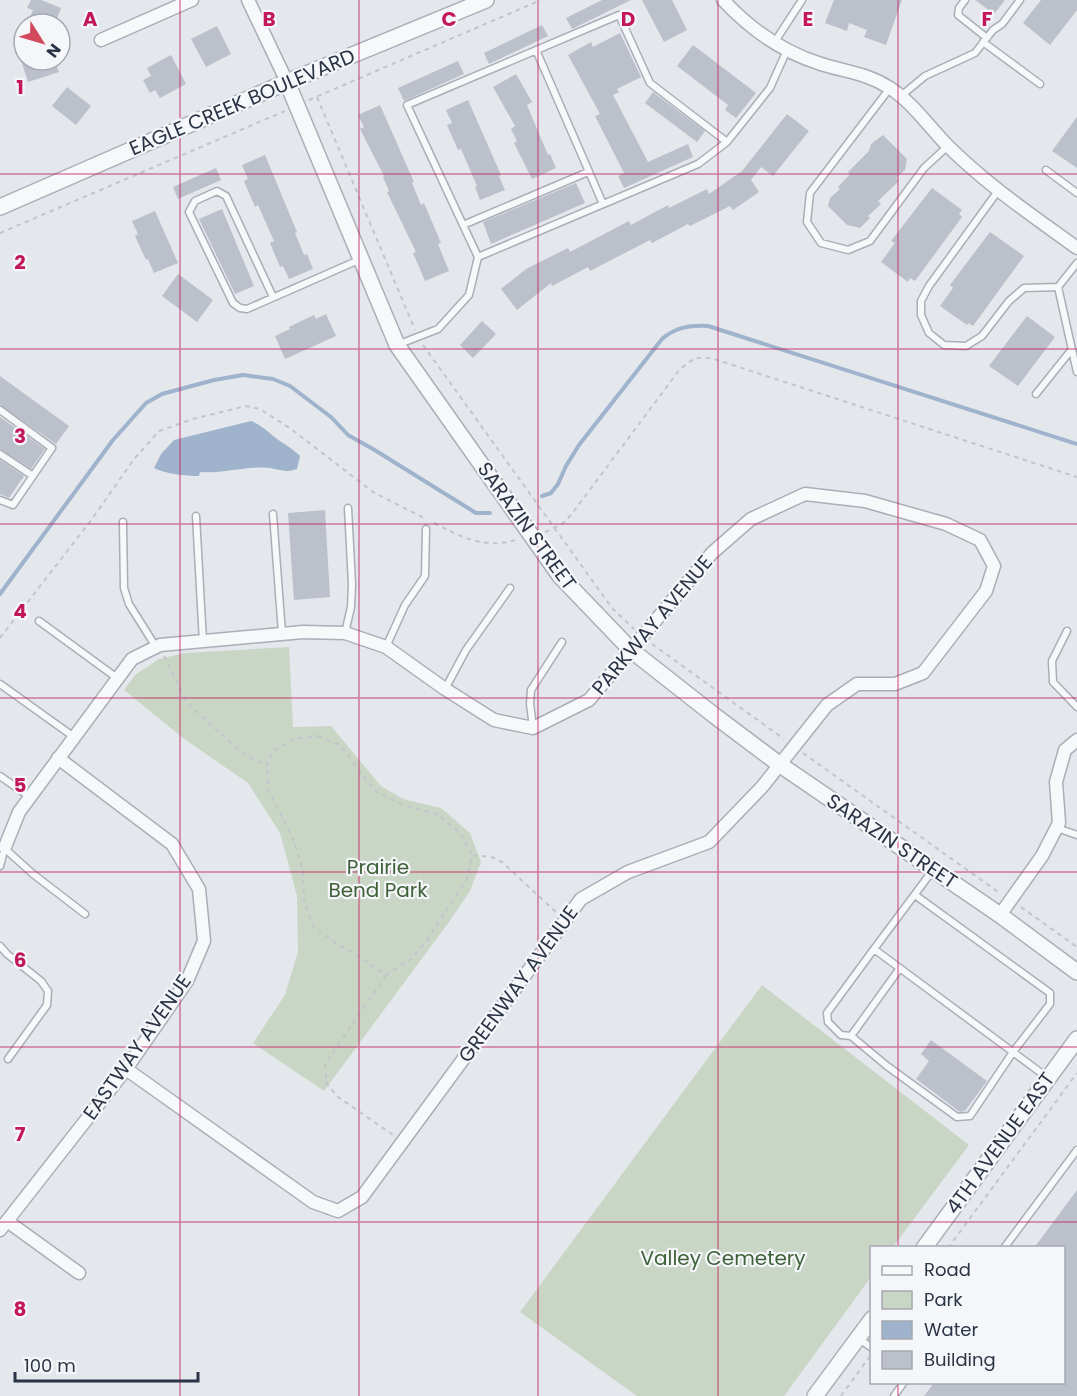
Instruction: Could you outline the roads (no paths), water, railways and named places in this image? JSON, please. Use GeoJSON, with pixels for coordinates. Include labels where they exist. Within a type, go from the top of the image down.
{"type":"FeatureCollection","features":[{"type":"Feature","properties":{"kind":"street"},"geometry":{"type":"LineString","coordinates":[[101,40],[192,0]]}},
{"type":"Feature","properties":{"kind":"street"},"geometry":{"type":"LineString","coordinates":[[248,0],[287,82]]}},
{"type":"Feature","properties":{"kind":"street","name":"EAGLE CREEK BOULEVARD"},"geometry":{"type":"LineString","coordinates":[[0,207],[287,82],[486,0]]}},
{"type":"Feature","properties":{"kind":"street"},"geometry":{"type":"LineString","coordinates":[[723,0],[773,44],[821,64],[863,74],[890,88],[948,146],[998,191],[1077,248]]}},
{"type":"Feature","properties":{"kind":"street","name":"SARAZIN STREET"},"geometry":{"type":"LineString","coordinates":[[287,82],[397,345],[560,576],[631,650],[779,764],[1000,915],[1077,972]]}},
{"type":"Feature","properties":{"kind":"street","name":"PARKWAY AVENUE"},"geometry":{"type":"LineString","coordinates":[[533,728],[589,700],[712,553],[751,519],[805,494],[865,501],[946,524],[980,540]]}},
{"type":"Feature","properties":{"kind":"street","name":"GREENWAY AVENUE"},"geometry":{"type":"LineString","coordinates":[[126,1069],[313,1202],[338,1211],[362,1197],[581,899],[628,872],[709,842],[762,787],[827,705],[857,684],[895,684],[923,673],[986,591],[994,566],[980,540]]}},
{"type":"Feature","properties":{"kind":"street"},"geometry":{"type":"LineString","coordinates":[[3,847],[19,812],[117,678],[132,659],[158,646],[303,632],[345,633],[386,647],[494,720],[533,728]]}},
{"type":"Feature","properties":{"kind":"street"},"geometry":{"type":"LineString","coordinates":[[1000,915],[1042,856],[1059,823],[1056,782],[1065,750],[1077,740]]}},
{"type":"Feature","properties":{"kind":"street","name":"EASTWAY AVENUE"},"geometry":{"type":"LineString","coordinates":[[4,1225],[126,1069],[188,981],[204,941],[199,889],[172,844],[58,758]]}},
{"type":"Feature","properties":{"kind":"street","name":"4TH AVENUE EAST"},"geometry":{"type":"LineString","coordinates":[[925,1246],[1077,1039]]}},
{"type":"Feature","properties":{"kind":"street"},"geometry":{"type":"LineString","coordinates":[[4,1225],[79,1273]]}},
{"type":"Feature","properties":{"kind":"street"},"geometry":{"type":"LineString","coordinates":[[815,1396],[870,1322]]}},
{"type":"Feature","properties":{"kind":"lane"},"geometry":{"type":"LineString","coordinates":[[773,44],[802,0]]}},
{"type":"Feature","properties":{"kind":"lane"},"geometry":{"type":"LineString","coordinates":[[965,0],[959,8],[958,15],[1040,84]]}},
{"type":"Feature","properties":{"kind":"lane"},"geometry":{"type":"LineString","coordinates":[[901,97],[925,76],[975,53],[993,30],[1002,24],[1020,0]]}},
{"type":"Feature","properties":{"kind":"lane"},"geometry":{"type":"LineString","coordinates":[[397,345],[438,329],[469,295],[478,257],[406,105],[619,15],[650,83],[727,142]]}},
{"type":"Feature","properties":{"kind":"lane"},"geometry":{"type":"LineString","coordinates":[[536,50],[603,204]]}},
{"type":"Feature","properties":{"kind":"lane"},"geometry":{"type":"LineString","coordinates":[[478,257],[698,164],[727,142],[770,88],[787,50]]}},
{"type":"Feature","properties":{"kind":"lane"},"geometry":{"type":"LineString","coordinates":[[890,88],[810,193],[807,222],[821,243],[848,250],[870,241],[924,168],[948,146]]}},
{"type":"Feature","properties":{"kind":"lane"},"geometry":{"type":"LineString","coordinates":[[1046,170],[1077,193]]}},
{"type":"Feature","properties":{"kind":"lane"},"geometry":{"type":"LineString","coordinates":[[463,225],[588,172]]}},
{"type":"Feature","properties":{"kind":"lane"},"geometry":{"type":"LineString","coordinates":[[273,297],[226,196],[217,191],[195,201],[189,212],[233,303],[240,308],[247,309],[361,259]]}},
{"type":"Feature","properties":{"kind":"lane"},"geometry":{"type":"LineString","coordinates":[[998,191],[928,286],[921,301],[921,315],[929,333],[944,345],[966,346],[982,336],[1009,301],[1024,288],[1058,287],[1077,263]]}},
{"type":"Feature","properties":{"kind":"lane"},"geometry":{"type":"LineString","coordinates":[[1058,287],[1077,372]]}},
{"type":"Feature","properties":{"kind":"lane"},"geometry":{"type":"LineString","coordinates":[[1036,394],[1072,349]]}},
{"type":"Feature","properties":{"kind":"lane"},"geometry":{"type":"LineString","coordinates":[[0,410],[52,448],[13,505],[0,500]]}},
{"type":"Feature","properties":{"kind":"lane"},"geometry":{"type":"LineString","coordinates":[[0,454],[33,476]]}},
{"type":"Feature","properties":{"kind":"lane"},"geometry":{"type":"LineString","coordinates":[[345,633],[352,595],[348,508]]}},
{"type":"Feature","properties":{"kind":"lane"},"geometry":{"type":"LineString","coordinates":[[273,514],[282,634]]}},
{"type":"Feature","properties":{"kind":"lane"},"geometry":{"type":"LineString","coordinates":[[196,516],[202,642]]}},
{"type":"Feature","properties":{"kind":"lane"},"geometry":{"type":"LineString","coordinates":[[123,522],[124,588],[129,604],[158,646]]}},
{"type":"Feature","properties":{"kind":"lane"},"geometry":{"type":"LineString","coordinates":[[386,647],[405,605],[427,571],[426,530]]}},
{"type":"Feature","properties":{"kind":"lane"},"geometry":{"type":"LineString","coordinates":[[445,689],[466,650],[510,588]]}},
{"type":"Feature","properties":{"kind":"lane"},"geometry":{"type":"LineString","coordinates":[[39,621],[117,678]]}},
{"type":"Feature","properties":{"kind":"lane"},"geometry":{"type":"LineString","coordinates":[[1067,631],[1052,661],[1053,682],[1077,707]]}},
{"type":"Feature","properties":{"kind":"lane"},"geometry":{"type":"LineString","coordinates":[[533,728],[531,690],[562,642]]}},
{"type":"Feature","properties":{"kind":"lane"},"geometry":{"type":"LineString","coordinates":[[0,684],[74,737]]}},
{"type":"Feature","properties":{"kind":"lane"},"geometry":{"type":"LineString","coordinates":[[0,776],[30,797]]}},
{"type":"Feature","properties":{"kind":"lane"},"geometry":{"type":"LineString","coordinates":[[1056,828],[1077,835]]}},
{"type":"Feature","properties":{"kind":"lane"},"geometry":{"type":"LineString","coordinates":[[0,866],[3,847]]}},
{"type":"Feature","properties":{"kind":"lane"},"geometry":{"type":"LineString","coordinates":[[3,847],[33,874],[85,914]]}},
{"type":"Feature","properties":{"kind":"lane"},"geometry":{"type":"LineString","coordinates":[[915,895],[1050,993],[1050,1004],[1013,1052],[970,1116],[957,1116],[887,1066],[851,1036],[841,1035],[828,1023],[827,1013],[933,869]]}},
{"type":"Feature","properties":{"kind":"lane"},"geometry":{"type":"LineString","coordinates":[[0,946],[41,981],[48,991],[47,1005],[8,1059]]}},
{"type":"Feature","properties":{"kind":"lane"},"geometry":{"type":"LineString","coordinates":[[874,949],[1048,1078]]}},
{"type":"Feature","properties":{"kind":"lane"},"geometry":{"type":"LineString","coordinates":[[851,1036],[900,968]]}},
{"type":"Feature","properties":{"kind":"lane"},"geometry":{"type":"LineString","coordinates":[[1005,1246],[1077,1150]]}},
{"type":"Feature","properties":{"kind":"lane"},"geometry":{"type":"LineString","coordinates":[[858,1338],[870,1347]]}},
{"type":"Feature","properties":{"kind":"lane"},"geometry":{"type":"LineString","coordinates":[[894,1396],[903,1384]]}},
{"type":"Feature","properties":{"kind":"water"},"geometry":{"type":"Polygon","coordinates":[[[251,421],[300,456],[297,469],[286,471],[247,468],[200,472],[199,476],[164,472],[154,468],[161,454],[174,440],[251,421]]]}},
{"type":"Feature","properties":{"kind":"waterway"},"geometry":{"type":"LineString","coordinates":[[542,496],[551,493],[558,484],[579,445],[662,339],[678,329],[695,326],[708,326],[1077,444]]}},
{"type":"Feature","properties":{"kind":"waterway"},"geometry":{"type":"LineString","coordinates":[[0,594],[113,440],[146,403],[162,394],[243,375],[273,379],[290,386],[331,417],[348,435],[476,513],[490,513]]}},
{"type":"Feature","properties":{"kind":"park label","name":"Prairie Bend Park"},"geometry":{"type":"Point","coordinates":[378,878]}},
{"type":"Feature","properties":{"kind":"park label","name":"Valley Cemetery"},"geometry":{"type":"Point","coordinates":[723,1258]}}]}
